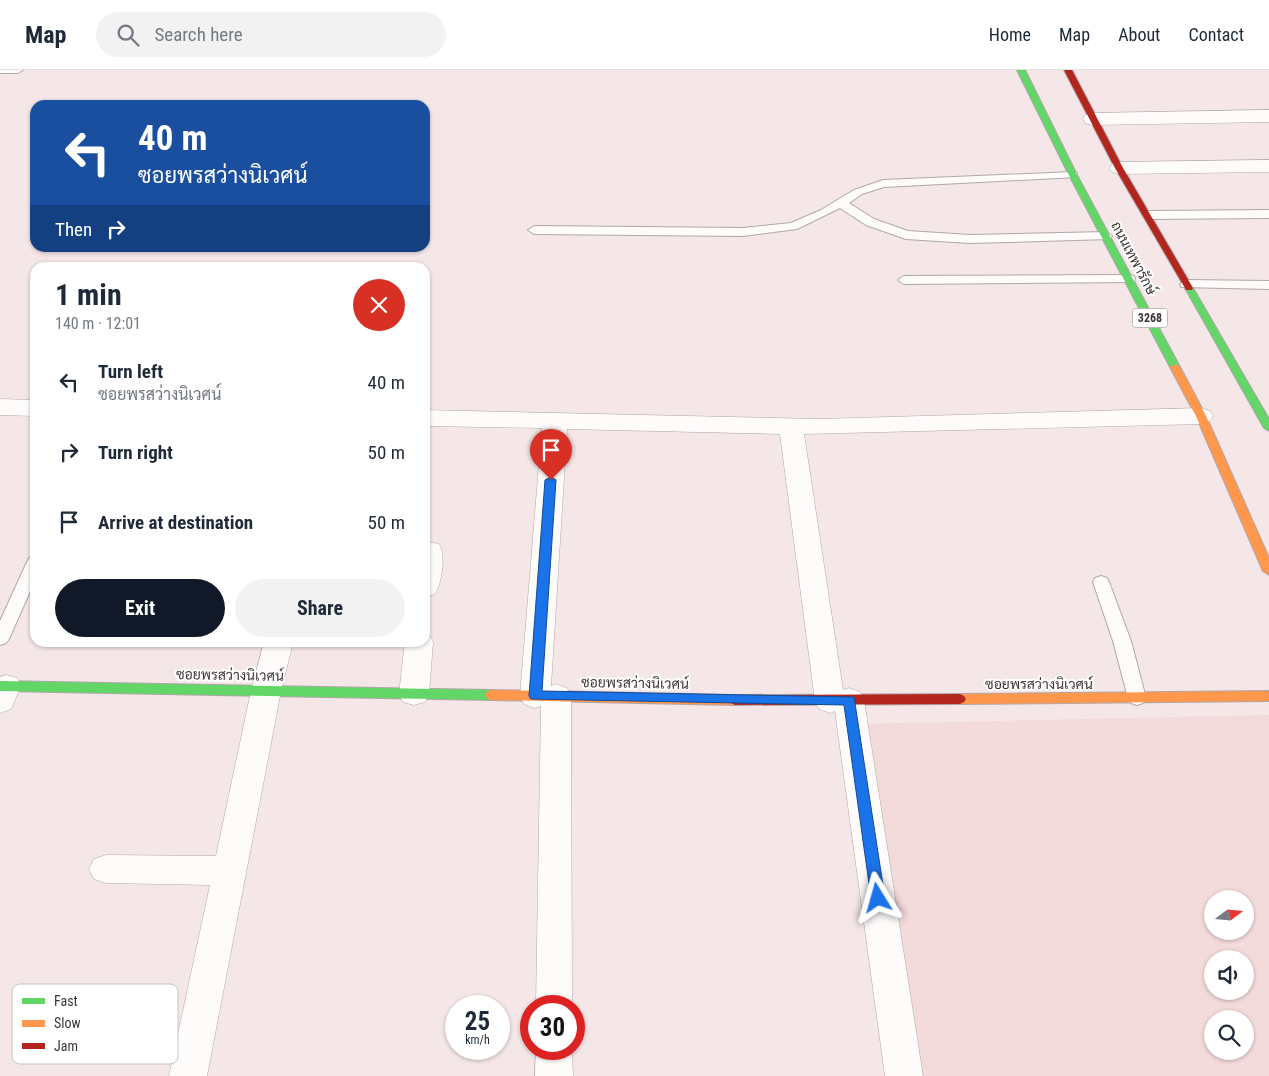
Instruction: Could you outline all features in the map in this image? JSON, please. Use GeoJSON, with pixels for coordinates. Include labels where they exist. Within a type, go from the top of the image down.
{"type":"FeatureCollection","features":[{"type":"Feature","properties":{"kind":"main road","name":"ถนนเทพารักษ์"},"geometry":{"type":"LineString","coordinates":[[1021,70],[1073,175],[1201,416],[1269,571]]}},
{"type":"Feature","properties":{"kind":"main road"},"geometry":{"type":"LineString","coordinates":[[1068,70],[1119,168],[1148,215],[1269,428]]}},
{"type":"Feature","properties":{"kind":"main road","name":"ซอยพรสว่างนิเวศน์"},"geometry":{"type":"LineString","coordinates":[[2,691],[266,691],[840,700],[1269,696]]}},
{"type":"Feature","properties":{"kind":"street"},"geometry":{"type":"LineString","coordinates":[[1092,119],[1269,116]]}},
{"type":"Feature","properties":{"kind":"street"},"geometry":{"type":"LineString","coordinates":[[1119,168],[1269,166]]}},
{"type":"Feature","properties":{"kind":"street"},"geometry":{"type":"LineString","coordinates":[[0,407],[30,408]]}},
{"type":"Feature","properties":{"kind":"street"},"geometry":{"type":"LineString","coordinates":[[430,418],[791,427],[1201,416]]}},
{"type":"Feature","properties":{"kind":"street"},"geometry":{"type":"LineString","coordinates":[[554,995],[546,696],[555,421]]}},
{"type":"Feature","properties":{"kind":"street"},"geometry":{"type":"LineString","coordinates":[[791,427],[904,1076]]}},
{"type":"Feature","properties":{"kind":"street"},"geometry":{"type":"LineString","coordinates":[[188,1076],[266,691],[278,647]]}},
{"type":"Feature","properties":{"kind":"street"},"geometry":{"type":"LineString","coordinates":[[414,694],[419,647]]}},
{"type":"Feature","properties":{"kind":"street"},"geometry":{"type":"LineString","coordinates":[[106,869],[230,871]]}},
{"type":"Feature","properties":{"kind":"street"},"geometry":{"type":"LineString","coordinates":[[554,1060],[554,1076]]}},
{"type":"Feature","properties":{"kind":"lane"},"geometry":{"type":"LineString","coordinates":[[0,70],[18,70]]}},
{"type":"Feature","properties":{"kind":"lane"},"geometry":{"type":"LineString","coordinates":[[534,230],[743,232],[793,226],[825,213],[858,192],[883,184],[1073,175]]}},
{"type":"Feature","properties":{"kind":"lane"},"geometry":{"type":"LineString","coordinates":[[840,204],[870,222],[906,235],[970,239],[1106,236]]}},
{"type":"Feature","properties":{"kind":"lane"},"geometry":{"type":"LineString","coordinates":[[1148,215],[1269,214]]}},
{"type":"Feature","properties":{"kind":"lane"},"geometry":{"type":"LineString","coordinates":[[904,280],[1129,278]]}},
{"type":"Feature","properties":{"kind":"lane"},"geometry":{"type":"LineString","coordinates":[[1186,284],[1269,285]]}},
{"type":"Feature","properties":{"kind":"lane"},"geometry":{"type":"LineString","coordinates":[[0,639],[30,573]]}},
{"type":"Feature","properties":{"kind":"lane"},"geometry":{"type":"LineString","coordinates":[[1101,582],[1122,641],[1137,698]]}},
{"type":"Feature","properties":{"kind":"shaded area"},"geometry":{"type":"Polygon","coordinates":[[[1269,715],[1269,1076],[922,1076],[861,724],[1269,715]]]}},
{"type":"Feature","properties":{"kind":"traffic: fast"},"geometry":{"type":"LineString","coordinates":[[1021,70],[1073,175],[1175,367]]}},
{"type":"Feature","properties":{"kind":"traffic: fast"},"geometry":{"type":"LineString","coordinates":[[1189,288],[1269,428]]}},
{"type":"Feature","properties":{"kind":"traffic: fast"},"geometry":{"type":"LineString","coordinates":[[0,686],[491,695]]}},
{"type":"Feature","properties":{"kind":"traffic: slow"},"geometry":{"type":"LineString","coordinates":[[1175,367],[1201,416],[1269,571]]}},
{"type":"Feature","properties":{"kind":"traffic: slow"},"geometry":{"type":"LineString","coordinates":[[491,695],[735,700]]}},
{"type":"Feature","properties":{"kind":"traffic: slow"},"geometry":{"type":"LineString","coordinates":[[960,699],[1269,696]]}},
{"type":"Feature","properties":{"kind":"traffic: jam"},"geometry":{"type":"LineString","coordinates":[[1068,70],[1119,168],[1189,288]]}},
{"type":"Feature","properties":{"kind":"traffic: jam"},"geometry":{"type":"LineString","coordinates":[[735,700],[960,699]]}},
{"type":"Feature","properties":{"kind":"route"},"geometry":{"type":"LineString","coordinates":[[551,480],[535,696],[798,701],[849,700],[878,898]]}}]}
